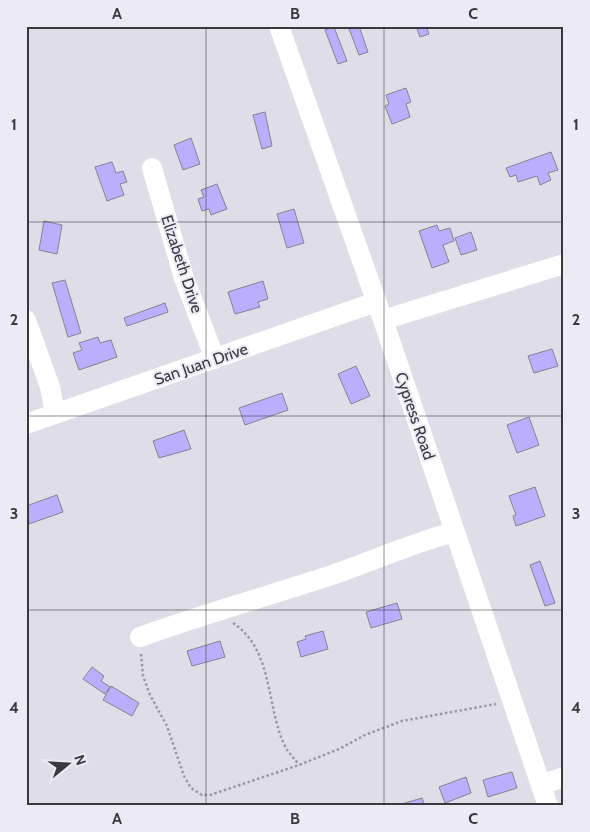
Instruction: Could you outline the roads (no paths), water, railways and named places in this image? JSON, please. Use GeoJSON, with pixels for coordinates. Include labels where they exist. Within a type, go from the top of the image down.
{"type":"FeatureCollection","features":[{"type":"Feature","properties":{"kind":"street","name":"Cypress Road"},"geometry":{"type":"LineString","coordinates":[[280,27],[548,806]]}},
{"type":"Feature","properties":{"kind":"street","name":"Elizabeth Drive"},"geometry":{"type":"LineString","coordinates":[[152,168],[184,278],[215,359]]}},
{"type":"Feature","properties":{"kind":"street","name":"San Juan Drive"},"geometry":{"type":"LineString","coordinates":[[26,424],[215,359],[379,311],[564,264]]}},
{"type":"Feature","properties":{"kind":"street"},"geometry":{"type":"LineString","coordinates":[[26,320],[47,379],[55,414]]}},
{"type":"Feature","properties":{"kind":"street"},"geometry":{"type":"LineString","coordinates":[[140,637],[215,611],[334,574],[421,541],[454,532]]}},
{"type":"Feature","properties":{"kind":"street"},"geometry":{"type":"LineString","coordinates":[[541,784],[564,777]]}}]}
